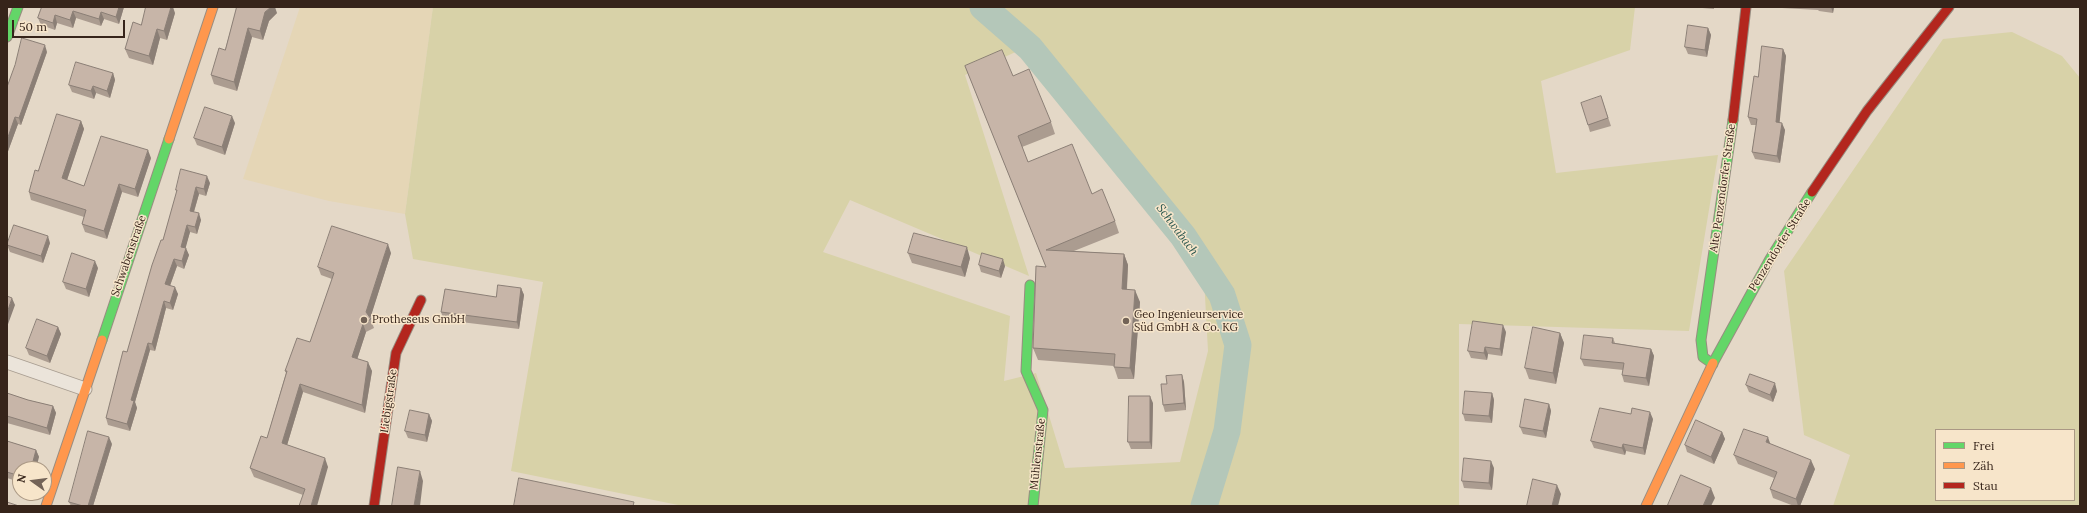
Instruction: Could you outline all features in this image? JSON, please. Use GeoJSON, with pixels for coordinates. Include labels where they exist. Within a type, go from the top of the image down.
{"type":"FeatureCollection","features":[{"type":"Feature","properties":{"kind":"street"},"geometry":{"type":"LineString","coordinates":[[7,38],[18,7]]}},
{"type":"Feature","properties":{"kind":"street","name":"Schwabenstraße"},"geometry":{"type":"LineString","coordinates":[[46,506],[213,7]]}},
{"type":"Feature","properties":{"kind":"street","name":"Alte Penzendorfer Straße"},"geometry":{"type":"LineString","coordinates":[[1713,364],[1703,357],[1701,340],[1740,68],[1746,7]]}},
{"type":"Feature","properties":{"kind":"street","name":"Penzendorfer Straße"},"geometry":{"type":"LineString","coordinates":[[1646,506],[1713,364],[1748,297],[1826,170],[1910,54],[1950,7]]}},
{"type":"Feature","properties":{"kind":"street","name":"Mühlenstraße"},"geometry":{"type":"LineString","coordinates":[[1030,285],[1026,371],[1043,410],[1033,506]]}},
{"type":"Feature","properties":{"kind":"street","name":"Liebigstraße"},"geometry":{"type":"LineString","coordinates":[[374,506],[396,353],[421,300]]}},
{"type":"Feature","properties":{"kind":"street"},"geometry":{"type":"LineString","coordinates":[[7,362],[85,389]]}},
{"type":"Feature","properties":{"kind":"shaded area"},"geometry":{"type":"Polygon","coordinates":[[[300,7],[433,7],[405,214],[329,201],[243,179],[300,7]]]}},
{"type":"Feature","properties":{"kind":"shaded area"},"geometry":{"type":"Polygon","coordinates":[[[433,7],[1635,7],[1630,50],[1541,81],[1556,173],[1718,155],[1689,331],[1459,324],[1459,506],[683,506],[511,471],[543,282],[413,259],[405,214],[433,7]],[[1020,50],[965,75],[1029,276],[850,200],[823,252],[1010,316],[1004,381],[1036,373],[1065,468],[1180,462],[1208,351],[1204,278],[1020,50]]]}},
{"type":"Feature","properties":{"kind":"shaded area"},"geometry":{"type":"Polygon","coordinates":[[[2012,32],[2062,56],[2080,78],[2080,506],[1833,506],[1850,455],[1804,435],[1784,271],[1943,39],[2012,32]]]}},
{"type":"Feature","properties":{"kind":"building"},"geometry":{"type":"Polygon","coordinates":[[[42,7],[119,7],[116,17],[101,12],[99,19],[73,11],[70,20],[55,15],[53,23],[38,18],[42,7]]]}},
{"type":"Feature","properties":{"kind":"building"},"geometry":{"type":"Polygon","coordinates":[[[146,7],[171,7],[164,31],[157,29],[149,56],[125,49],[133,22],[141,25],[146,7]]]}},
{"type":"Feature","properties":{"kind":"building"},"geometry":{"type":"Polygon","coordinates":[[[237,7],[271,7],[265,12],[260,31],[248,28],[234,82],[211,75],[219,48],[225,50],[237,7]]]}},
{"type":"Feature","properties":{"kind":"building"},"geometry":{"type":"Polygon","coordinates":[[[1688,25],[1708,28],[1705,50],[1685,47],[1688,25]]]}},
{"type":"Feature","properties":{"kind":"building"},"geometry":{"type":"Polygon","coordinates":[[[22,38],[45,45],[19,118],[15,117],[7,140],[7,87],[15,65],[22,38]]]}},
{"type":"Feature","properties":{"kind":"building"},"geometry":{"type":"Polygon","coordinates":[[[1762,46],[1783,49],[1776,122],[1782,123],[1777,156],[1752,152],[1757,119],[1748,117],[1754,76],[1758,77],[1762,46]]]}},
{"type":"Feature","properties":{"kind":"building"},"geometry":{"type":"Polygon","coordinates":[[[1002,50],[1013,76],[1029,69],[1051,122],[1018,136],[1028,162],[1072,144],[1092,194],[1102,189],[1115,221],[1046,250],[1124,254],[1122,289],[1135,290],[1130,368],[1114,367],[1115,354],[1033,348],[1036,266],[1046,267],[965,66],[1002,50]]]}},
{"type":"Feature","properties":{"kind":"building"},"geometry":{"type":"Polygon","coordinates":[[[76,62],[113,73],[107,91],[93,86],[91,91],[69,85],[76,62]]]}},
{"type":"Feature","properties":{"kind":"building"},"geometry":{"type":"Polygon","coordinates":[[[1601,96],[1608,118],[1588,125],[1581,103],[1601,96]]]}},
{"type":"Feature","properties":{"kind":"building"},"geometry":{"type":"Polygon","coordinates":[[[205,107],[232,116],[222,147],[194,138],[205,107]]]}},
{"type":"Feature","properties":{"kind":"building"},"geometry":{"type":"Polygon","coordinates":[[[57,114],[81,121],[62,178],[84,186],[101,136],[148,150],[135,189],[119,184],[104,231],[82,224],[86,210],[29,192],[35,170],[38,171],[57,114]]]}},
{"type":"Feature","properties":{"kind":"building"},"geometry":{"type":"Polygon","coordinates":[[[181,169],[207,176],[204,189],[196,187],[190,211],[199,213],[195,227],[187,225],[181,247],[186,248],[182,261],[174,259],[165,284],[175,287],[170,303],[164,301],[152,344],[148,343],[131,400],[134,401],[127,424],[106,418],[123,351],[127,352],[152,265],[161,240],[163,240],[177,190],[181,169]]]}},
{"type":"Feature","properties":{"kind":"building"},"geometry":{"type":"Polygon","coordinates":[[[14,225],[48,236],[41,256],[7,245],[14,225]]]}},
{"type":"Feature","properties":{"kind":"building"},"geometry":{"type":"Polygon","coordinates":[[[332,226],[388,244],[366,312],[371,319],[363,324],[352,357],[368,362],[362,405],[300,384],[282,443],[325,458],[311,506],[299,506],[305,489],[250,468],[261,436],[267,438],[287,371],[285,371],[297,338],[310,342],[334,273],[318,267],[332,226]]]}},
{"type":"Feature","properties":{"kind":"building"},"geometry":{"type":"Polygon","coordinates":[[[914,233],[967,247],[961,267],[908,253],[914,233]]]}},
{"type":"Feature","properties":{"kind":"building"},"geometry":{"type":"Polygon","coordinates":[[[72,253],[95,261],[86,289],[63,282],[72,253]]]}},
{"type":"Feature","properties":{"kind":"building"},"geometry":{"type":"Polygon","coordinates":[[[982,253],[1003,259],[999,271],[979,265],[982,253]]]}},
{"type":"Feature","properties":{"kind":"building"},"geometry":{"type":"Polygon","coordinates":[[[498,285],[521,288],[517,322],[441,312],[445,289],[496,297],[498,285]]]}},
{"type":"Feature","properties":{"kind":"building"},"geometry":{"type":"Polygon","coordinates":[[[7,296],[12,298],[7,313],[7,296]]]}},
{"type":"Feature","properties":{"kind":"building"},"geometry":{"type":"Polygon","coordinates":[[[37,319],[58,327],[47,356],[26,348],[37,319]]]}},
{"type":"Feature","properties":{"kind":"building"},"geometry":{"type":"Polygon","coordinates":[[[1473,321],[1503,325],[1500,349],[1485,347],[1484,353],[1468,351],[1473,321]]]}},
{"type":"Feature","properties":{"kind":"building"},"geometry":{"type":"Polygon","coordinates":[[[1533,327],[1560,333],[1553,373],[1525,368],[1533,327]]]}},
{"type":"Feature","properties":{"kind":"building"},"geometry":{"type":"Polygon","coordinates":[[[1584,335],[1613,338],[1612,343],[1651,349],[1646,378],[1622,375],[1624,363],[1581,359],[1584,335]]]}},
{"type":"Feature","properties":{"kind":"building"},"geometry":{"type":"Polygon","coordinates":[[[1750,374],[1775,383],[1770,395],[1746,385],[1750,374]]]}},
{"type":"Feature","properties":{"kind":"building"},"geometry":{"type":"Polygon","coordinates":[[[1182,375],[1184,403],[1163,405],[1161,384],[1167,384],[1166,376],[1182,375]]]}},
{"type":"Feature","properties":{"kind":"building"},"geometry":{"type":"Polygon","coordinates":[[[1465,391],[1492,393],[1489,416],[1463,414],[1465,391]]]}},
{"type":"Feature","properties":{"kind":"building"},"geometry":{"type":"Polygon","coordinates":[[[7,393],[53,406],[47,428],[7,416],[7,393]]]}},
{"type":"Feature","properties":{"kind":"building"},"geometry":{"type":"Polygon","coordinates":[[[1129,396],[1150,396],[1150,442],[1128,442],[1129,396]]]}},
{"type":"Feature","properties":{"kind":"building"},"geometry":{"type":"Polygon","coordinates":[[[1525,399],[1549,404],[1543,431],[1520,427],[1525,399]]]}},
{"type":"Feature","properties":{"kind":"building"},"geometry":{"type":"Polygon","coordinates":[[[1600,408],[1631,414],[1632,408],[1650,412],[1643,448],[1623,444],[1622,448],[1591,441],[1600,408]]]}},
{"type":"Feature","properties":{"kind":"building"},"geometry":{"type":"Polygon","coordinates":[[[410,410],[429,414],[425,435],[405,431],[410,410]]]}},
{"type":"Feature","properties":{"kind":"building"},"geometry":{"type":"Polygon","coordinates":[[[1696,420],[1722,432],[1711,457],[1685,445],[1696,420]]]}},
{"type":"Feature","properties":{"kind":"building"},"geometry":{"type":"Polygon","coordinates":[[[1744,429],[1768,437],[1766,442],[1811,460],[1796,499],[1770,489],[1777,472],[1734,455],[1744,429]]]}},
{"type":"Feature","properties":{"kind":"building"},"geometry":{"type":"Polygon","coordinates":[[[88,431],[109,437],[88,506],[83,506],[69,502],[88,431]]]}},
{"type":"Feature","properties":{"kind":"building"},"geometry":{"type":"Polygon","coordinates":[[[7,441],[36,450],[33,461],[12,461],[12,474],[7,472],[7,441]]]}},
{"type":"Feature","properties":{"kind":"building"},"geometry":{"type":"Polygon","coordinates":[[[1464,458],[1491,461],[1489,483],[1462,481],[1464,458]]]}},
{"type":"Feature","properties":{"kind":"building"},"geometry":{"type":"Polygon","coordinates":[[[398,467],[420,471],[414,506],[392,506],[398,467]]]}},
{"type":"Feature","properties":{"kind":"building"},"geometry":{"type":"Polygon","coordinates":[[[1681,475],[1711,488],[1703,506],[1668,505],[1681,475]]]}},
{"type":"Feature","properties":{"kind":"building"},"geometry":{"type":"Polygon","coordinates":[[[519,478],[634,502],[633,506],[514,506],[519,478]]]}},
{"type":"Feature","properties":{"kind":"building"},"geometry":{"type":"Polygon","coordinates":[[[1533,479],[1557,485],[1552,506],[1527,506],[1533,479]]]}},
{"type":"Feature","properties":{"kind":"building"},"geometry":{"type":"Polygon","coordinates":[[[7,502],[19,506],[7,506],[7,502]]]}},
{"type":"Feature","properties":{"kind":"waterway","name":"Schwabach"},"geometry":{"type":"LineString","coordinates":[[983,7],[1030,48],[1183,236],[1222,295],[1238,345],[1227,431],[1204,506]]}},
{"type":"Feature","properties":{"kind":"traffic: fast"},"geometry":{"type":"LineString","coordinates":[[7,37],[18,7]]}},
{"type":"Feature","properties":{"kind":"traffic: fast"},"geometry":{"type":"LineString","coordinates":[[1713,364],[1703,357],[1701,340],[1733,120]]}},
{"type":"Feature","properties":{"kind":"traffic: fast"},"geometry":{"type":"LineString","coordinates":[[102,340],[169,139]]}},
{"type":"Feature","properties":{"kind":"traffic: fast"},"geometry":{"type":"LineString","coordinates":[[1713,363],[1770,259],[1812,192]]}},
{"type":"Feature","properties":{"kind":"traffic: fast"},"geometry":{"type":"LineString","coordinates":[[1030,285],[1026,371],[1043,410],[1033,506]]}},
{"type":"Feature","properties":{"kind":"traffic: slow"},"geometry":{"type":"LineString","coordinates":[[169,139],[213,7]]}},
{"type":"Feature","properties":{"kind":"traffic: slow"},"geometry":{"type":"LineString","coordinates":[[46,506],[102,340]]}},
{"type":"Feature","properties":{"kind":"traffic: slow"},"geometry":{"type":"LineString","coordinates":[[1646,506],[1713,363]]}},
{"type":"Feature","properties":{"kind":"traffic: jam"},"geometry":{"type":"LineString","coordinates":[[1733,120],[1746,7]]}},
{"type":"Feature","properties":{"kind":"traffic: jam"},"geometry":{"type":"LineString","coordinates":[[1812,192],[1867,111],[1949,7]]}},
{"type":"Feature","properties":{"kind":"traffic: jam"},"geometry":{"type":"LineString","coordinates":[[374,506],[396,353],[421,300]]}},
{"type":"Feature","properties":{"kind":"place","name":"Protheseus GmbH"},"geometry":{"type":"Point","coordinates":[364,320]}},
{"type":"Feature","properties":{"kind":"place","name":"Geo Ingenieurservice Süd GmbH & Co. KG"},"geometry":{"type":"Point","coordinates":[1126,321]}}]}
